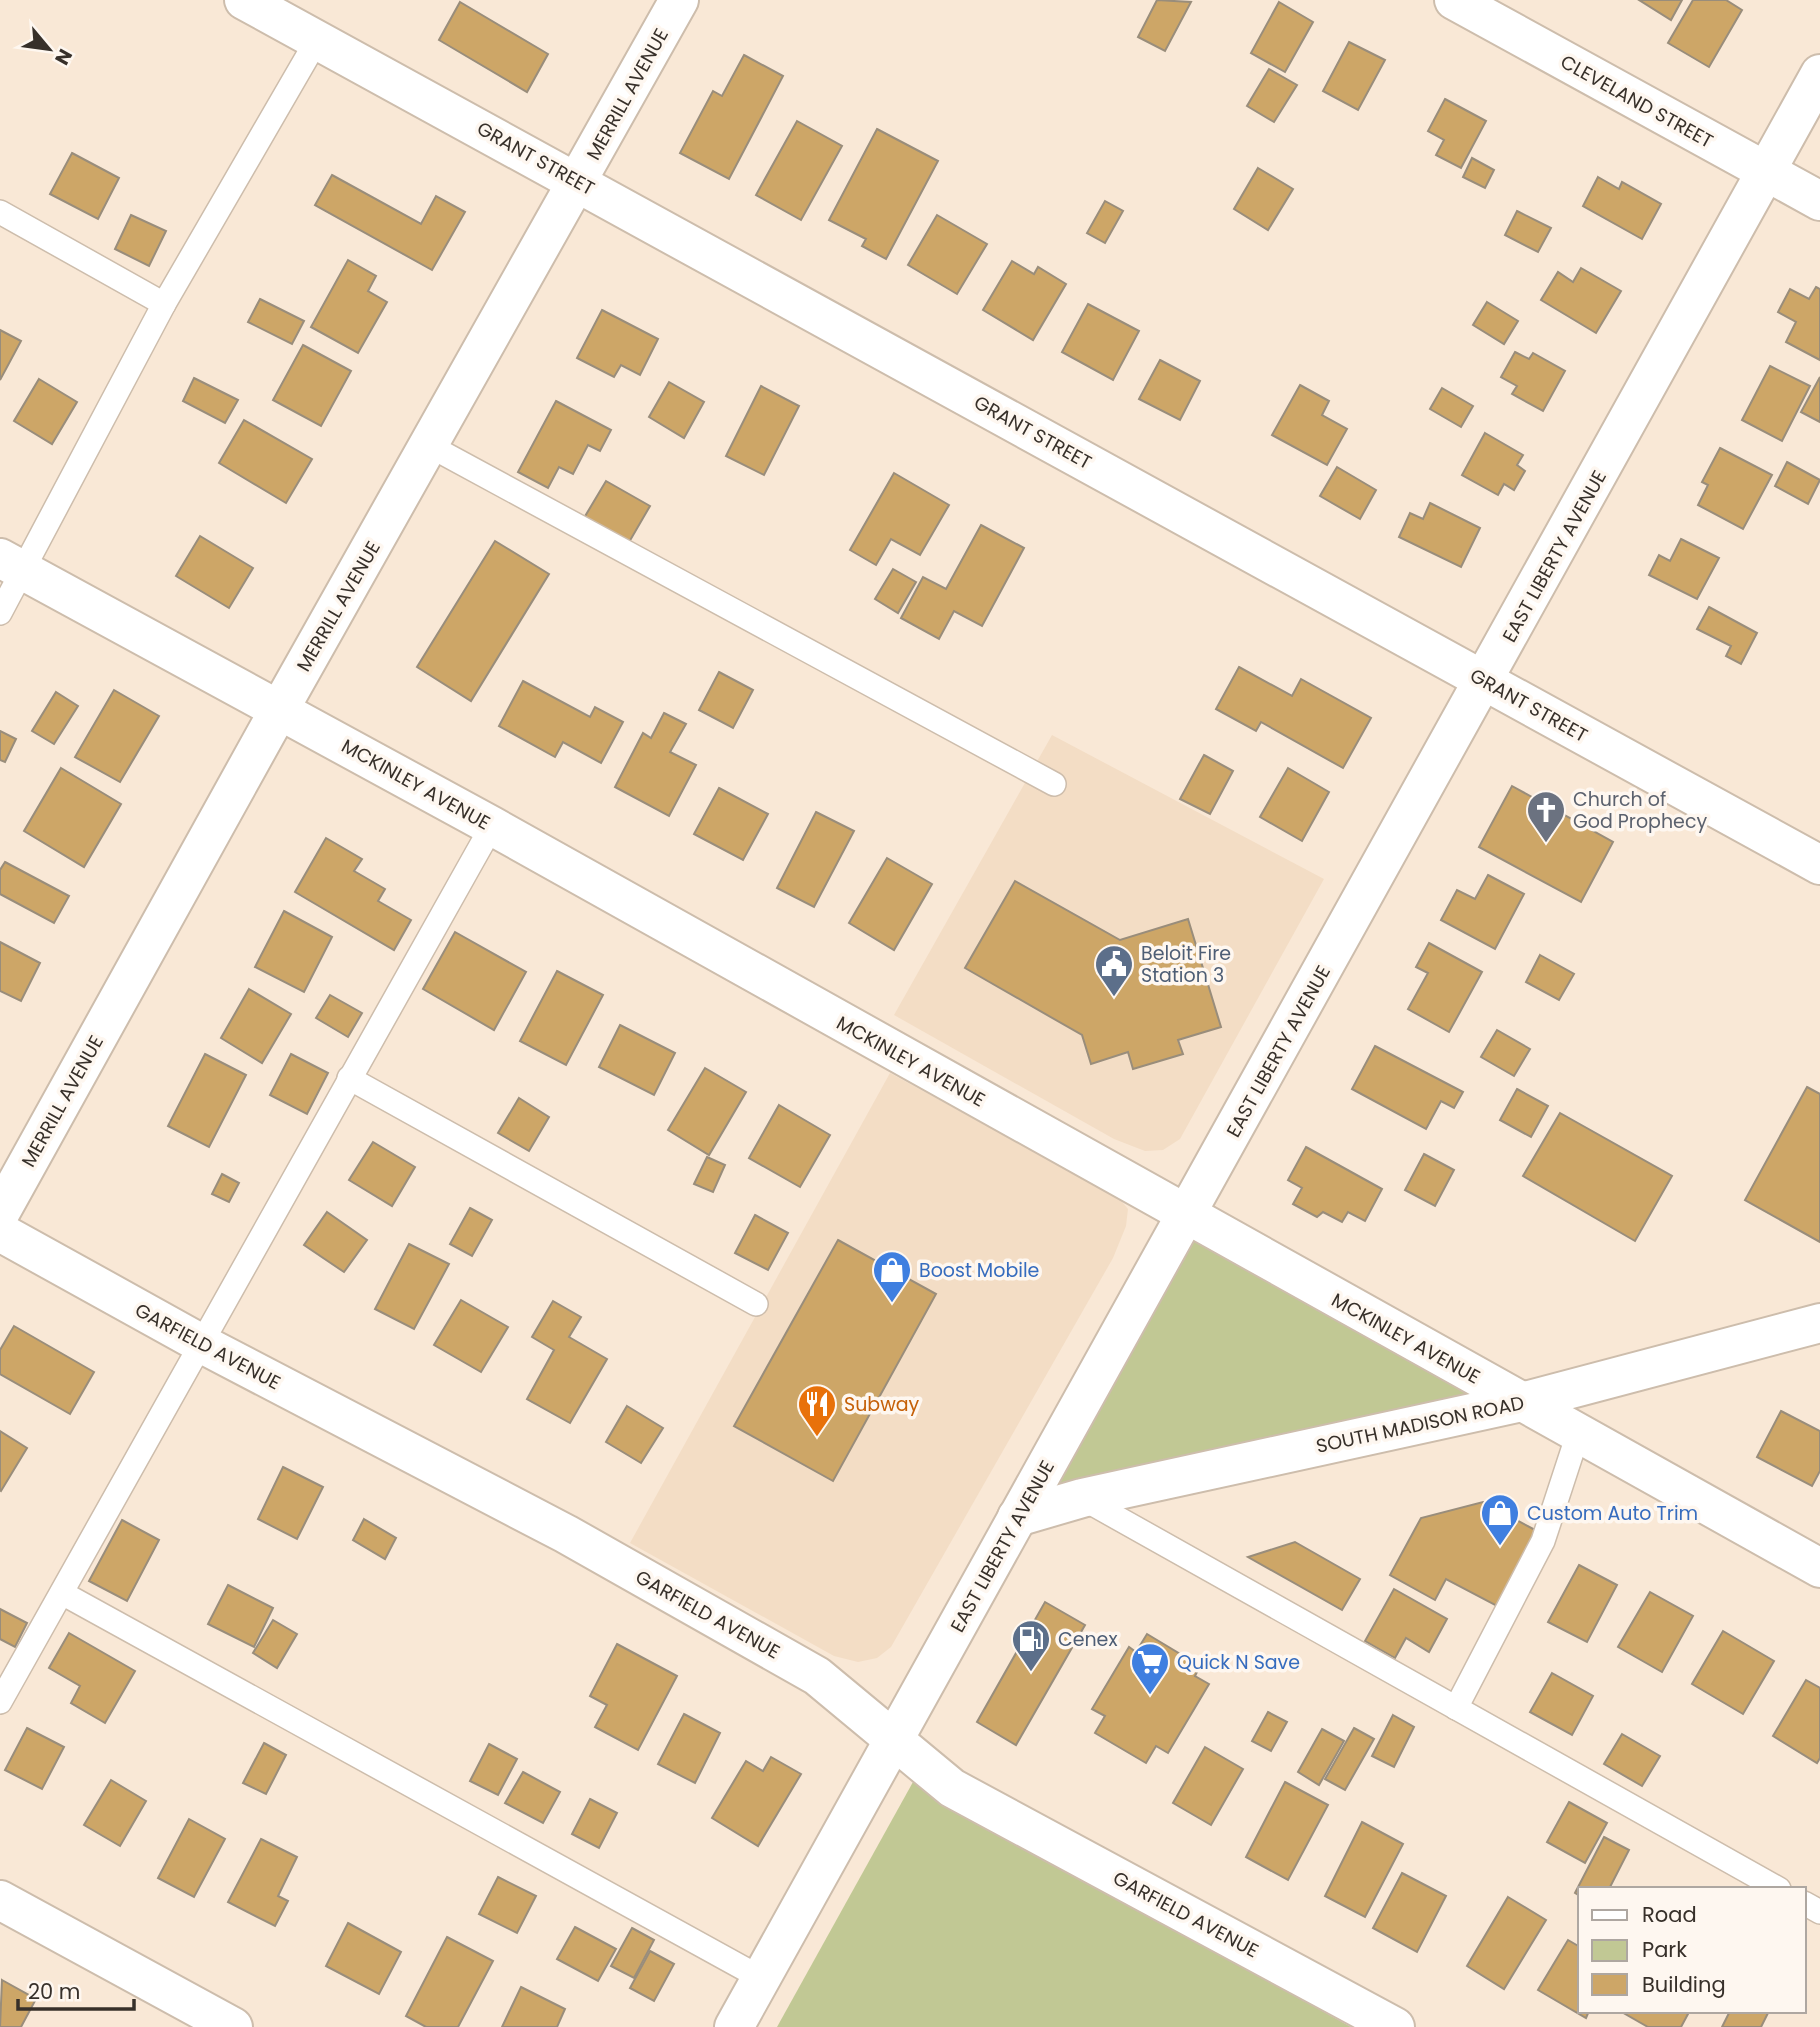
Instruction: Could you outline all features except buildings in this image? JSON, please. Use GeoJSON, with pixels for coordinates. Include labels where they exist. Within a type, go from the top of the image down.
{"type":"FeatureCollection","features":[{"type":"Feature","properties":{"kind":"street","name":"GRANT STREET"},"geometry":{"type":"LineString","coordinates":[[244,0],[1820,865]]}},
{"type":"Feature","properties":{"kind":"street","name":"MERRILL AVENUE"},"geometry":{"type":"LineString","coordinates":[[0,1213],[279,710],[680,0]]}},
{"type":"Feature","properties":{"kind":"street","name":"CLEVELAND STREET"},"geometry":{"type":"LineString","coordinates":[[1454,0],[1820,201]]}},
{"type":"Feature","properties":{"kind":"street","name":"EAST LIBERTY AVENUE"},"geometry":{"type":"LineString","coordinates":[[734,2027],[1485,681],[1820,74]]}},
{"type":"Feature","properties":{"kind":"street","name":"MCKINLEY AVENUE"},"geometry":{"type":"LineString","coordinates":[[12,564],[492,826],[1820,1568]]}},
{"type":"Feature","properties":{"kind":"street","name":"GARFIELD AVENUE"},"geometry":{"type":"LineString","coordinates":[[0,1232],[202,1344],[566,1534],[817,1676],[952,1788],[1395,2027]]}},
{"type":"Feature","properties":{"kind":"street","name":"SOUTH MADISON ROAD"},"geometry":{"type":"LineString","coordinates":[[1017,1517],[1082,1498],[1522,1402],[1820,1323]]}},
{"type":"Feature","properties":{"kind":"street"},"geometry":{"type":"LineString","coordinates":[[0,1900],[233,2027]]}},
{"type":"Feature","properties":{"kind":"lane"},"geometry":{"type":"LineString","coordinates":[[0,613],[12,564],[317,40]]}},
{"type":"Feature","properties":{"kind":"lane"},"geometry":{"type":"LineString","coordinates":[[0,212],[164,304]]}},
{"type":"Feature","properties":{"kind":"lane"},"geometry":{"type":"LineString","coordinates":[[430,446],[1054,785]]}},
{"type":"Feature","properties":{"kind":"lane"},"geometry":{"type":"LineString","coordinates":[[0,1702],[492,826]]}},
{"type":"Feature","properties":{"kind":"lane"},"geometry":{"type":"LineString","coordinates":[[349,1078],[756,1304]]}},
{"type":"Feature","properties":{"kind":"lane"},"geometry":{"type":"LineString","coordinates":[[1456,1708],[1543,1541],[1578,1434]]}},
{"type":"Feature","properties":{"kind":"lane"},"geometry":{"type":"LineString","coordinates":[[1082,1498],[1775,1887]]}},
{"type":"Feature","properties":{"kind":"lane"},"geometry":{"type":"LineString","coordinates":[[62,1593],[761,1978]]}},
{"type":"Feature","properties":{"kind":"shaded area"},"geometry":{"type":"Polygon","coordinates":[[[1052,735],[1324,879],[1180,1139],[1163,1150],[1145,1151],[1114,1139],[894,1015],[1052,735]]]}},
{"type":"Feature","properties":{"kind":"shaded area"},"geometry":{"type":"Polygon","coordinates":[[[890,1073],[1119,1198],[1128,1209],[1126,1226],[1113,1258],[891,1647],[877,1658],[858,1662],[834,1656],[630,1543],[890,1073]]]}},
{"type":"Feature","properties":{"kind":"green space"},"geometry":{"type":"Polygon","coordinates":[[[1186,1214],[1522,1402],[1017,1517],[1186,1214]]]}},
{"type":"Feature","properties":{"kind":"green space"},"geometry":{"type":"Polygon","coordinates":[[[913,1782],[1351,2027],[777,2027],[913,1782]]]}},
{"type":"Feature","properties":{"kind":"place","name":"Church of God Prophecy"},"geometry":{"type":"Point","coordinates":[1546,844]}},
{"type":"Feature","properties":{"kind":"place","name":"Beloit Fire Station 3"},"geometry":{"type":"Point","coordinates":[1114,998]}},
{"type":"Feature","properties":{"kind":"place","name":"Boost Mobile"},"geometry":{"type":"Point","coordinates":[892,1304]}},
{"type":"Feature","properties":{"kind":"place","name":"Subway"},"geometry":{"type":"Point","coordinates":[817,1438]}},
{"type":"Feature","properties":{"kind":"place","name":"Custom Auto Trim"},"geometry":{"type":"Point","coordinates":[1500,1547]}},
{"type":"Feature","properties":{"kind":"place","name":"Cenex"},"geometry":{"type":"Point","coordinates":[1031,1673]}},
{"type":"Feature","properties":{"kind":"place","name":"Quick N Save"},"geometry":{"type":"Point","coordinates":[1150,1696]}}]}
